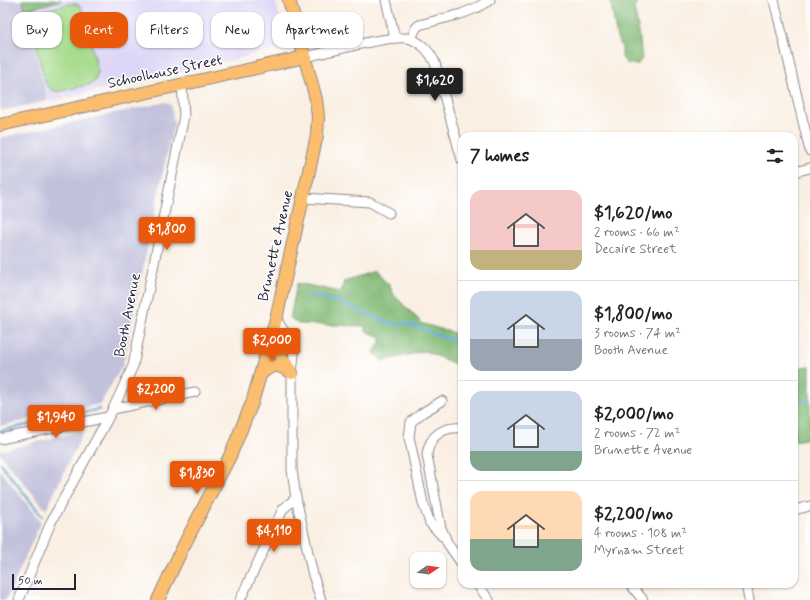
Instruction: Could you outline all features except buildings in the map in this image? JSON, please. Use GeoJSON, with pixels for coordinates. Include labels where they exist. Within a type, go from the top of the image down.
{"type":"FeatureCollection","features":[{"type":"Feature","properties":{"kind":"main road","name":"Brunette Avenue"},"geometry":{"type":"LineString","coordinates":[[158,600],[230,456],[252,403],[276,319],[317,135],[318,118],[316,99],[289,0]]}},
{"type":"Feature","properties":{"kind":"main road","name":"Schoolhouse Street"},"geometry":{"type":"LineString","coordinates":[[0,125],[305,57]]}},
{"type":"Feature","properties":{"kind":"main road"},"geometry":{"type":"LineString","coordinates":[[270,339],[292,373]]}},
{"type":"Feature","properties":{"kind":"main road"},"geometry":{"type":"LineString","coordinates":[[260,375],[276,365],[281,366],[292,373]]}},
{"type":"Feature","properties":{"kind":"street"},"geometry":{"type":"LineString","coordinates":[[386,0],[395,38]]}},
{"type":"Feature","properties":{"kind":"street"},"geometry":{"type":"LineString","coordinates":[[458,146],[434,60],[429,52],[411,39],[419,25],[461,14],[490,0]]}},
{"type":"Feature","properties":{"kind":"street"},"geometry":{"type":"LineString","coordinates":[[774,0],[810,151]]}},
{"type":"Feature","properties":{"kind":"street","name":"Schoolhouse Street"},"geometry":{"type":"LineString","coordinates":[[305,57],[395,38],[411,39]]}},
{"type":"Feature","properties":{"kind":"street","name":"Booth Avenue"},"geometry":{"type":"LineString","coordinates":[[19,600],[51,522],[111,413],[133,366],[184,116],[182,84]]}},
{"type":"Feature","properties":{"kind":"street"},"geometry":{"type":"LineString","coordinates":[[798,171],[810,168]]}},
{"type":"Feature","properties":{"kind":"street"},"geometry":{"type":"LineString","coordinates":[[303,198],[370,202],[389,213]]}},
{"type":"Feature","properties":{"kind":"street"},"geometry":{"type":"LineString","coordinates":[[276,319],[288,336],[294,354],[292,373],[292,470],[296,498],[313,575],[321,600]]}},
{"type":"Feature","properties":{"kind":"street"},"geometry":{"type":"LineString","coordinates":[[0,439],[195,392]]}},
{"type":"Feature","properties":{"kind":"street"},"geometry":{"type":"LineString","coordinates":[[442,401],[422,413],[412,422],[409,437],[423,503],[430,523],[444,538],[458,558]]}},
{"type":"Feature","properties":{"kind":"street"},"geometry":{"type":"LineString","coordinates":[[444,538],[440,528],[428,449],[433,438],[441,431],[458,428]]}},
{"type":"Feature","properties":{"kind":"street"},"geometry":{"type":"LineString","coordinates":[[240,600],[283,509],[296,498]]}},
{"type":"Feature","properties":{"kind":"street"},"geometry":{"type":"LineString","coordinates":[[798,509],[810,506]]}},
{"type":"Feature","properties":{"kind":"street"},"geometry":{"type":"LineString","coordinates":[[480,588],[489,600]]}},
{"type":"Feature","properties":{"kind":"street"},"geometry":{"type":"LineString","coordinates":[[633,588],[643,600]]}},
{"type":"Feature","properties":{"kind":"street"},"geometry":{"type":"LineString","coordinates":[[747,588],[749,600]]}},
{"type":"Feature","properties":{"kind":"shaded area"},"geometry":{"type":"Polygon","coordinates":[[[0,0],[23,0],[26,12],[12,12],[12,48],[35,48],[48,101],[0,111],[0,0]]]}},
{"type":"Feature","properties":{"kind":"shaded area"},"geometry":{"type":"Polygon","coordinates":[[[23,0],[275,0],[278,12],[272,12],[272,48],[283,48],[49,102],[35,48],[62,48],[62,12],[26,12],[23,0]]]}},
{"type":"Feature","properties":{"kind":"shaded area"},"geometry":{"type":"Polygon","coordinates":[[[166,102],[171,105],[174,124],[123,365],[100,404],[0,426],[0,138],[166,102]]]}},
{"type":"Feature","properties":{"kind":"shaded area"},"geometry":{"type":"Polygon","coordinates":[[[77,432],[83,433],[46,510],[0,454],[0,451],[77,432]]]}},
{"type":"Feature","properties":{"kind":"shaded area"},"geometry":{"type":"Polygon","coordinates":[[[0,470],[41,522],[6,600],[0,600],[0,470]]]}},
{"type":"Feature","properties":{"kind":"green space"},"geometry":{"type":"Polygon","coordinates":[[[23,0],[62,0],[25,10],[23,0]]]}},
{"type":"Feature","properties":{"kind":"green space"},"geometry":{"type":"Polygon","coordinates":[[[610,0],[642,0],[638,1],[634,8],[639,32],[642,59],[637,65],[626,63],[622,57],[622,47],[617,38],[610,0]]]}},
{"type":"Feature","properties":{"kind":"green space"},"geometry":{"type":"Polygon","coordinates":[[[74,3],[80,6],[83,12],[70,12],[70,48],[92,48],[98,72],[95,81],[91,84],[58,92],[52,90],[45,82],[37,48],[62,48],[62,12],[36,12],[74,3]]]}},
{"type":"Feature","properties":{"kind":"green space"},"geometry":{"type":"Polygon","coordinates":[[[375,271],[389,285],[394,295],[423,324],[458,334],[458,365],[425,351],[382,361],[374,353],[382,338],[366,331],[365,326],[298,324],[290,318],[297,283],[341,292],[344,281],[375,271]]]}},
{"type":"Feature","properties":{"kind":"green space"},"geometry":{"type":"Polygon","coordinates":[[[810,366],[810,438],[798,440],[798,368],[810,366]]]}},
{"type":"Feature","properties":{"kind":"waterway"},"geometry":{"type":"LineString","coordinates":[[309,295],[343,303],[396,325],[407,323],[448,339],[458,341]]}},
{"type":"Feature","properties":{"kind":"waterway"},"geometry":{"type":"LineString","coordinates":[[798,401],[804,399],[810,402]]}},
{"type":"Feature","properties":{"kind":"waterway"},"geometry":{"type":"LineString","coordinates":[[0,431],[100,409]]}},
{"type":"Feature","properties":{"kind":"waterway"},"geometry":{"type":"LineString","coordinates":[[0,463],[42,516]]}}]}
